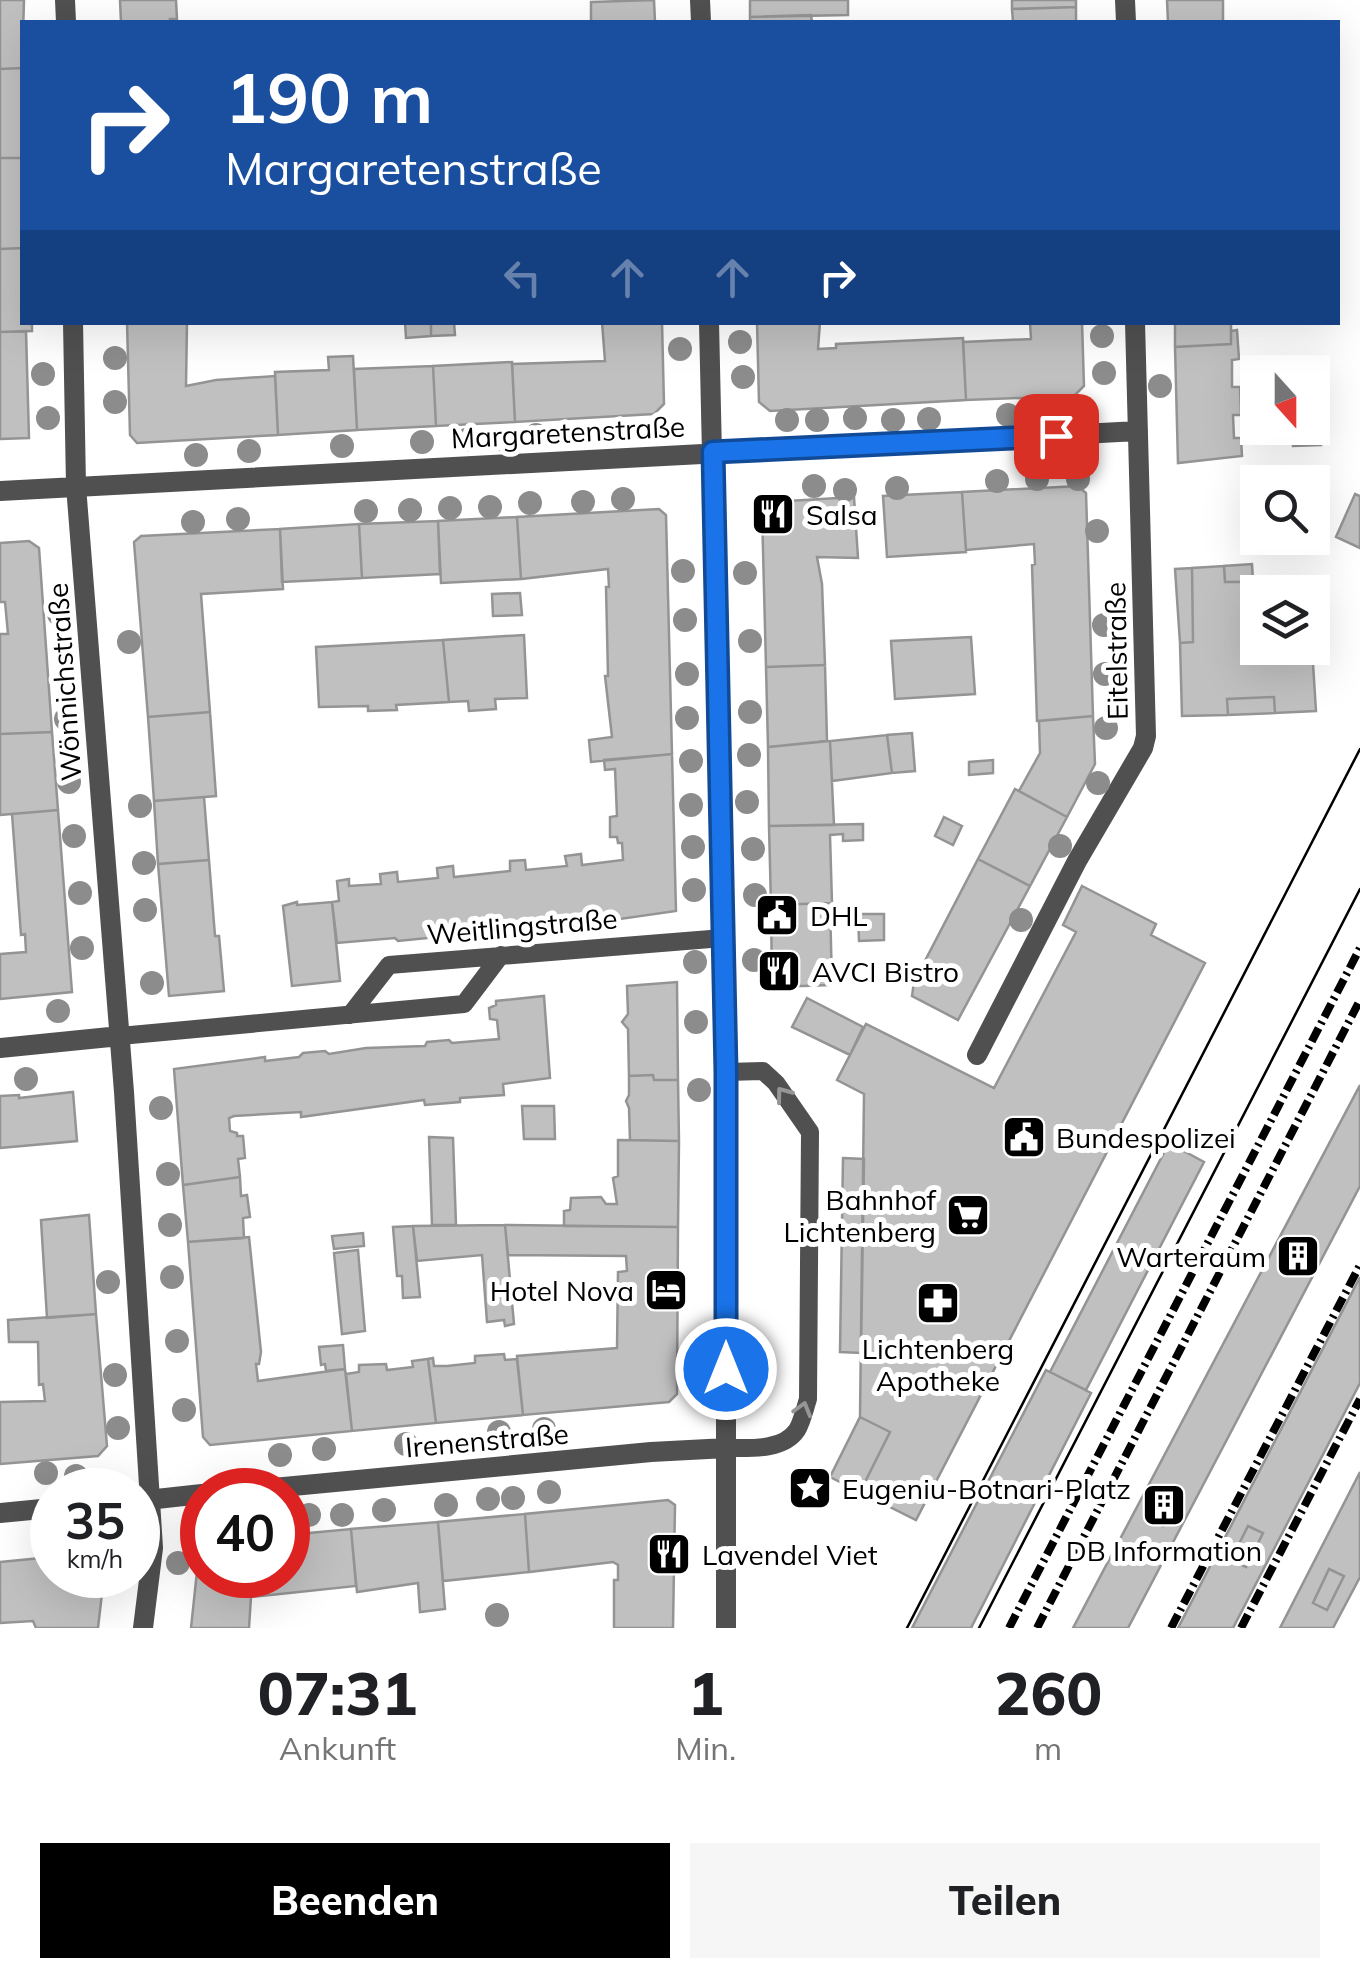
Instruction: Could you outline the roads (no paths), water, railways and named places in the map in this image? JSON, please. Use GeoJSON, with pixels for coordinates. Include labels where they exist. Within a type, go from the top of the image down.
{"type":"FeatureCollection","features":[{"type":"Feature","properties":{"kind":"street","name":"Wönnichstraße"},"geometry":{"type":"LineString","coordinates":[[73,325],[76,486],[120,1036],[141,1468]]}},
{"type":"Feature","properties":{"kind":"street"},"geometry":{"type":"LineString","coordinates":[[710,325],[726,1072],[726,1628]]}},
{"type":"Feature","properties":{"kind":"street","name":"Eitelstraße"},"geometry":{"type":"LineString","coordinates":[[977,1056],[1146,736],[1135,325]]}},
{"type":"Feature","properties":{"kind":"street","name":"Margaretenstraße"},"geometry":{"type":"LineString","coordinates":[[0,490],[1138,431]]}},
{"type":"Feature","properties":{"kind":"street"},"geometry":{"type":"LineString","coordinates":[[0,1048],[120,1036]]}},
{"type":"Feature","properties":{"kind":"street","name":"Irenenstraße"},"geometry":{"type":"LineString","coordinates":[[310,1485],[727,1448]]}},
{"type":"Feature","properties":{"kind":"street"},"geometry":{"type":"LineString","coordinates":[[0,1513],[30,1510]]}},
{"type":"Feature","properties":{"kind":"street","name":"Wönnichstraße"},"geometry":{"type":"LineString","coordinates":[[144,1628],[147,1598]]}},
{"type":"Feature","properties":{"kind":"lane","name":"Weitlingstraße"},"geometry":{"type":"LineString","coordinates":[[350,1015],[390,965],[722,938]]}},
{"type":"Feature","properties":{"kind":"lane"},"geometry":{"type":"LineString","coordinates":[[120,1036],[464,1004],[501,955]]}},
{"type":"Feature","properties":{"kind":"lane"},"geometry":{"type":"LineString","coordinates":[[726,1072],[763,1072],[776,1083],[810,1132],[808,1399],[796,1433],[766,1448],[727,1448]]}},
{"type":"Feature","properties":{"kind":"tram line"},"geometry":{"type":"LineString","coordinates":[[907,1628],[1360,749]]}},
{"type":"Feature","properties":{"kind":"tram line"},"geometry":{"type":"LineString","coordinates":[[979,1628],[1360,889]]}},
{"type":"Feature","properties":{"kind":"railway"},"geometry":{"type":"LineString","coordinates":[[1009,1628],[1360,948]]}},
{"type":"Feature","properties":{"kind":"railway"},"geometry":{"type":"LineString","coordinates":[[1037,1628],[1360,1000]]}},
{"type":"Feature","properties":{"kind":"railway"},"geometry":{"type":"LineString","coordinates":[[1171,1628],[1360,1265]]}},
{"type":"Feature","properties":{"kind":"railway"},"geometry":{"type":"LineString","coordinates":[[1241,1628],[1360,1399]]}},
{"type":"Feature","properties":{"kind":"place","name":"Salsa"},"geometry":{"type":"Point","coordinates":[773,514]}},
{"type":"Feature","properties":{"kind":"place","name":"DHL"},"geometry":{"type":"Point","coordinates":[777,915]}},
{"type":"Feature","properties":{"kind":"place","name":"AVCI Bistro"},"geometry":{"type":"Point","coordinates":[779,971]}},
{"type":"Feature","properties":{"kind":"place","name":"Bundespolizei"},"geometry":{"type":"Point","coordinates":[1024,1137]}},
{"type":"Feature","properties":{"kind":"place","name":"Bahnhof Lichtenberg"},"geometry":{"type":"Point","coordinates":[968,1215]}},
{"type":"Feature","properties":{"kind":"place","name":"Warteraum"},"geometry":{"type":"Point","coordinates":[1298,1256]}},
{"type":"Feature","properties":{"kind":"place","name":"Hotel Nova"},"geometry":{"type":"Point","coordinates":[666,1290]}},
{"type":"Feature","properties":{"kind":"place","name":"Lichtenberg Apotheke"},"geometry":{"type":"Point","coordinates":[938,1303]}},
{"type":"Feature","properties":{"kind":"place","name":"Eugeniu-Botnari-Platz"},"geometry":{"type":"Point","coordinates":[810,1488]}},
{"type":"Feature","properties":{"kind":"place","name":"DB Information"},"geometry":{"type":"Point","coordinates":[1164,1505]}},
{"type":"Feature","properties":{"kind":"place","name":"Lavendel Viet"},"geometry":{"type":"Point","coordinates":[669,1554]}}]}
